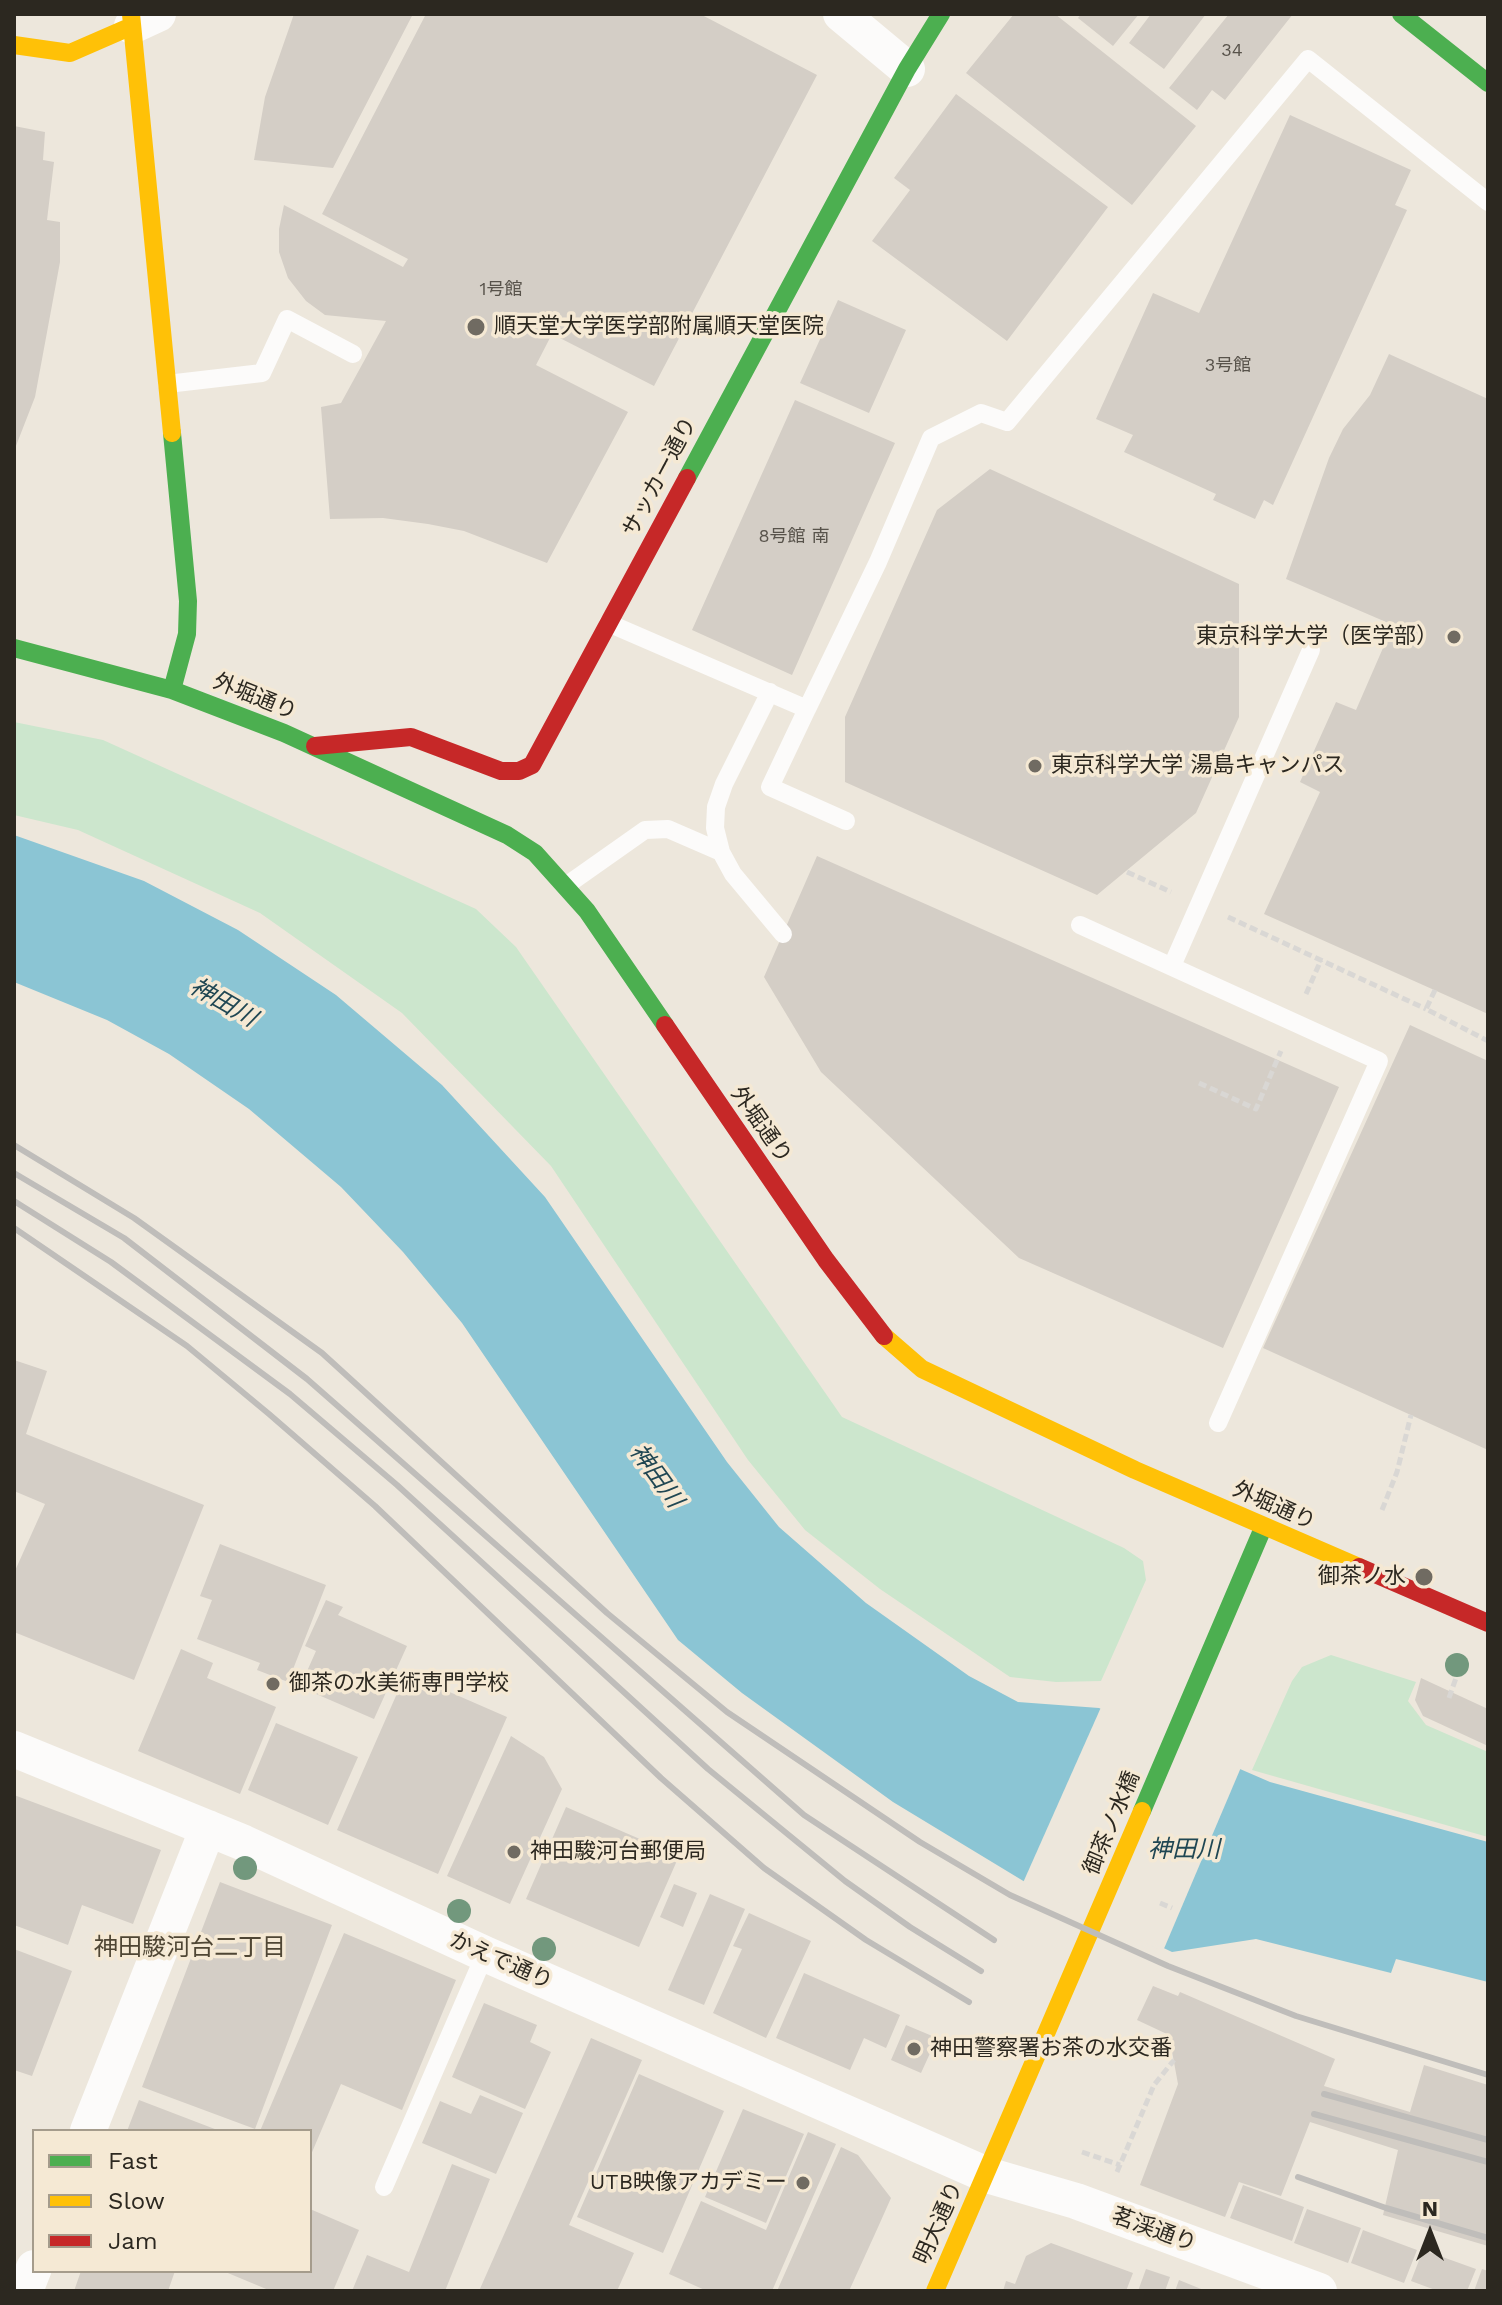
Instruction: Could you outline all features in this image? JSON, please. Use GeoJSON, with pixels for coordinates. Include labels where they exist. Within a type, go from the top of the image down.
{"type":"FeatureCollection","features":[{"type":"Feature","properties":{"kind":"main road","name":"サッカー通り"},"geometry":{"type":"LineString","coordinates":[[312,747],[411,737],[501,771],[519,771],[532,765],[907,69],[941,14]]}},
{"type":"Feature","properties":{"kind":"main road"},"geometry":{"type":"LineString","coordinates":[[1401,14],[1488,83]]}},
{"type":"Feature","properties":{"kind":"main road"},"geometry":{"type":"LineString","coordinates":[[14,45],[70,53],[140,18],[167,384],[188,601],[187,634],[172,690]]}},
{"type":"Feature","properties":{"kind":"main road","name":"外堀通り"},"geometry":{"type":"LineString","coordinates":[[14,648],[172,690],[312,747],[507,835],[535,853],[567,885],[826,1260],[887,1341],[922,1369],[1263,1528],[1488,1623]]}},
{"type":"Feature","properties":{"kind":"main road","name":"御茶ノ水橋"},"geometry":{"type":"LineString","coordinates":[[987,2175],[1263,1528]]}},
{"type":"Feature","properties":{"kind":"main road","name":"明大通り"},"geometry":{"type":"LineString","coordinates":[[935,2291],[987,2175]]}},
{"type":"Feature","properties":{"kind":"street"},"geometry":{"type":"LineString","coordinates":[[841,14],[907,69]]}},
{"type":"Feature","properties":{"kind":"street","name":"かえで通り"},"geometry":{"type":"LineString","coordinates":[[14,1749],[208,1828],[987,2175]]}},
{"type":"Feature","properties":{"kind":"street"},"geometry":{"type":"LineString","coordinates":[[89,2129],[208,1828]]}},
{"type":"Feature","properties":{"kind":"street","name":"茗渓通り"},"geometry":{"type":"LineString","coordinates":[[987,2175],[1076,2201],[1319,2291]]}},
{"type":"Feature","properties":{"kind":"lane"},"geometry":{"type":"LineString","coordinates":[[846,821],[770,787],[878,562],[931,438],[981,413],[1007,422],[1308,59],[1488,202]]}},
{"type":"Feature","properties":{"kind":"lane"},"geometry":{"type":"LineString","coordinates":[[167,384],[262,373],[287,319],[353,354]]}},
{"type":"Feature","properties":{"kind":"lane"},"geometry":{"type":"LineString","coordinates":[[608,623],[807,709]]}},
{"type":"Feature","properties":{"kind":"lane"},"geometry":{"type":"LineString","coordinates":[[1172,966],[1311,650]]}},
{"type":"Feature","properties":{"kind":"lane"},"geometry":{"type":"LineString","coordinates":[[770,692],[716,807],[715,828],[721,852],[754,901],[783,934]]}},
{"type":"Feature","properties":{"kind":"lane"},"geometry":{"type":"LineString","coordinates":[[567,885],[645,830],[668,829],[721,852]]}},
{"type":"Feature","properties":{"kind":"lane"},"geometry":{"type":"LineString","coordinates":[[1080,925],[1379,1061],[1218,1423]]}},
{"type":"Feature","properties":{"kind":"lane"},"geometry":{"type":"LineString","coordinates":[[384,2187],[485,1954]]}},
{"type":"Feature","properties":{"kind":"path"},"geometry":{"type":"LineString","coordinates":[[1127,872],[1183,897]]}},
{"type":"Feature","properties":{"kind":"path"},"geometry":{"type":"LineString","coordinates":[[1224,916],[1488,1041]]}},
{"type":"Feature","properties":{"kind":"path"},"geometry":{"type":"LineString","coordinates":[[1426,1009],[1435,990]]}},
{"type":"Feature","properties":{"kind":"path"},"geometry":{"type":"LineString","coordinates":[[1199,1083],[1256,1109],[1276,1064]]}},
{"type":"Feature","properties":{"kind":"path"},"geometry":{"type":"LineString","coordinates":[[1382,1510],[1397,1472],[1411,1415]]}},
{"type":"Feature","properties":{"kind":"path"},"geometry":{"type":"LineString","coordinates":[[1449,1698],[1456,1678]]}},
{"type":"Feature","properties":{"kind":"path"},"geometry":{"type":"LineString","coordinates":[[1160,1903],[1172,1908]]}},
{"type":"Feature","properties":{"kind":"path"},"geometry":{"type":"LineString","coordinates":[[1082,2152],[1120,2165],[1154,2085],[1174,2060]]}},
{"type":"Feature","properties":{"kind":"green space"},"geometry":{"type":"Polygon","coordinates":[[[14,722],[103,740],[476,909],[516,947],[842,1417],[1124,1548],[1143,1561],[1146,1580],[1101,1681],[1056,1682],[1010,1677],[880,1589],[805,1530],[748,1460],[551,1166],[402,1013],[260,913],[78,830],[14,815],[14,722]]]}},
{"type":"Feature","properties":{"kind":"green space"},"geometry":{"type":"Polygon","coordinates":[[[1331,1655],[1416,1682],[1408,1701],[1426,1725],[1488,1752],[1488,1837],[1252,1770],[1292,1681],[1302,1667],[1331,1655]]]}},
{"type":"Feature","properties":{"kind":"water","name":"神田川"},"geometry":{"type":"Polygon","coordinates":[[[14,835],[144,881],[238,930],[336,995],[442,1085],[545,1197],[727,1462],[779,1527],[866,1603],[969,1676],[1018,1702],[1099,1708],[1270,1782],[1488,1842],[1488,1982],[1396,1959],[1391,1973],[1256,1939],[1172,1952],[1025,1882],[893,1802],[742,1693],[678,1640],[462,1323],[403,1252],[341,1187],[249,1109],[169,1054],[107,1020],[14,982],[14,835]]]}},
{"type":"Feature","properties":{"kind":"pier"},"geometry":{"type":"Polygon","coordinates":[[[1102,1705],[1242,1765],[1163,1951],[1022,1885],[1102,1705]]]}},
{"type":"Feature","properties":{"kind":"building"},"geometry":{"type":"Polygon","coordinates":[[[294,14],[413,14],[333,168],[254,160],[265,97],[294,14]]]}},
{"type":"Feature","properties":{"kind":"building","name":"順天堂大学医学部附属順天堂医院"},"geometry":{"type":"Polygon","coordinates":[[[426,14],[700,14],[817,75],[654,386],[552,334],[536,365],[628,412],[547,563],[464,531],[383,518],[330,519],[321,407],[341,403],[386,321],[325,315],[306,301],[288,278],[279,252],[279,229],[284,205],[403,267],[408,259],[322,214],[426,14]]]}},
{"type":"Feature","properties":{"kind":"building"},"geometry":{"type":"Polygon","coordinates":[[[1014,14],[1055,14],[1196,126],[1132,205],[966,73],[1014,14]]]}},
{"type":"Feature","properties":{"kind":"building"},"geometry":{"type":"Polygon","coordinates":[[[1081,14],[1139,14],[1113,46],[1078,18],[1081,14]]]}},
{"type":"Feature","properties":{"kind":"building"},"geometry":{"type":"Polygon","coordinates":[[[1151,14],[1206,14],[1164,69],[1129,43],[1151,14]]]}},
{"type":"Feature","properties":{"kind":"building"},"geometry":{"type":"Polygon","coordinates":[[[1229,14],[1293,14],[1225,100],[1212,90],[1197,110],[1169,88],[1229,14]]]}},
{"type":"Feature","properties":{"kind":"building"},"geometry":{"type":"Polygon","coordinates":[[[956,94],[1108,207],[1007,341],[872,241],[910,190],[894,178],[956,94]]]}},
{"type":"Feature","properties":{"kind":"building"},"geometry":{"type":"Polygon","coordinates":[[[1290,115],[1411,170],[1395,205],[1407,210],[1273,505],[1264,500],[1255,519],[1213,500],[1216,494],[1124,452],[1133,435],[1096,419],[1153,293],[1199,313],[1290,115]]]}},
{"type":"Feature","properties":{"kind":"building"},"geometry":{"type":"Polygon","coordinates":[[[14,126],[45,132],[43,160],[54,162],[47,220],[60,222],[60,262],[35,397],[14,451],[14,126]]]}},
{"type":"Feature","properties":{"kind":"building"},"geometry":{"type":"Polygon","coordinates":[[[838,300],[906,330],[869,413],[800,383],[838,300]]]}},
{"type":"Feature","properties":{"kind":"building"},"geometry":{"type":"Polygon","coordinates":[[[1389,354],[1488,399],[1488,1014],[1264,914],[1320,792],[1300,782],[1336,702],[1356,710],[1393,625],[1286,579],[1329,458],[1343,429],[1370,395],[1389,354]]]}},
{"type":"Feature","properties":{"kind":"building"},"geometry":{"type":"Polygon","coordinates":[[[795,400],[895,443],[792,675],[692,630],[795,400]]]}},
{"type":"Feature","properties":{"kind":"building"},"geometry":{"type":"Polygon","coordinates":[[[990,469],[1239,584],[1239,717],[1196,813],[1097,895],[845,782],[845,717],[937,510],[990,469]]]}},
{"type":"Feature","properties":{"kind":"building"},"geometry":{"type":"Polygon","coordinates":[[[817,856],[1339,1087],[1223,1348],[1019,1258],[821,1072],[764,977],[817,856]]]}},
{"type":"Feature","properties":{"kind":"building"},"geometry":{"type":"Polygon","coordinates":[[[1410,1025],[1488,1061],[1488,1450],[1263,1348],[1410,1025]]]}},
{"type":"Feature","properties":{"kind":"building"},"geometry":{"type":"Polygon","coordinates":[[[14,1360],[47,1371],[26,1434],[204,1505],[134,1680],[14,1632],[14,1573],[45,1504],[14,1491],[14,1360]]]}},
{"type":"Feature","properties":{"kind":"building"},"geometry":{"type":"Polygon","coordinates":[[[220,1544],[326,1585],[288,1682],[257,1670],[260,1663],[197,1639],[212,1600],[200,1596],[220,1544]]]}},
{"type":"Feature","properties":{"kind":"building"},"geometry":{"type":"Polygon","coordinates":[[[326,1600],[343,1607],[338,1615],[407,1646],[374,1719],[300,1687],[316,1651],[305,1646],[326,1600]]]}},
{"type":"Feature","properties":{"kind":"building"},"geometry":{"type":"Polygon","coordinates":[[[181,1649],[213,1663],[207,1678],[276,1707],[240,1794],[138,1751],[181,1649]]]}},
{"type":"Feature","properties":{"kind":"building"},"geometry":{"type":"Polygon","coordinates":[[[406,1673],[507,1717],[438,1874],[337,1830],[406,1673]]]}},
{"type":"Feature","properties":{"kind":"building"},"geometry":{"type":"Polygon","coordinates":[[[1421,1678],[1488,1709],[1488,1746],[1423,1716],[1415,1700],[1421,1678]]]}},
{"type":"Feature","properties":{"kind":"building"},"geometry":{"type":"Polygon","coordinates":[[[276,1723],[358,1757],[328,1825],[248,1790],[276,1723]]]}},
{"type":"Feature","properties":{"kind":"building"},"geometry":{"type":"Polygon","coordinates":[[[511,1736],[544,1757],[562,1789],[510,1904],[447,1876],[511,1736]]]}},
{"type":"Feature","properties":{"kind":"building"},"geometry":{"type":"Polygon","coordinates":[[[14,1795],[161,1850],[133,1924],[82,1905],[68,1945],[14,1925],[14,1795]]]}},
{"type":"Feature","properties":{"kind":"building"},"geometry":{"type":"Polygon","coordinates":[[[566,1807],[679,1856],[639,1947],[526,1899],[566,1807]]]}},
{"type":"Feature","properties":{"kind":"building"},"geometry":{"type":"Polygon","coordinates":[[[220,1882],[332,1925],[255,2129],[142,2087],[220,1882]]]}},
{"type":"Feature","properties":{"kind":"building"},"geometry":{"type":"Polygon","coordinates":[[[674,1884],[697,1893],[683,1927],[660,1917],[674,1884]]]}},
{"type":"Feature","properties":{"kind":"building"},"geometry":{"type":"Polygon","coordinates":[[[710,1894],[745,1909],[704,2005],[668,1990],[710,1894]]]}},
{"type":"Feature","properties":{"kind":"building"},"geometry":{"type":"Polygon","coordinates":[[[749,1913],[811,1941],[766,2038],[713,2013],[742,1949],[733,1946],[749,1913]]]}},
{"type":"Feature","properties":{"kind":"building"},"geometry":{"type":"Polygon","coordinates":[[[344,1933],[456,1980],[402,2110],[341,2084],[312,2152],[312,2129],[261,2129],[344,1933]]]}},
{"type":"Feature","properties":{"kind":"building"},"geometry":{"type":"Polygon","coordinates":[[[14,1949],[72,1971],[32,2076],[14,2070],[14,1949]]]}},
{"type":"Feature","properties":{"kind":"building"},"geometry":{"type":"Polygon","coordinates":[[[804,1973],[900,2015],[886,2048],[864,2038],[850,2070],[776,2038],[804,1973]]]}},
{"type":"Feature","properties":{"kind":"building"},"geometry":{"type":"Polygon","coordinates":[[[1153,1986],[1178,1996],[1180,1992],[1335,2059],[1324,2086],[1410,2112],[1424,2065],[1488,2085],[1488,2246],[1383,2215],[1398,2150],[1310,2122],[1281,2196],[1239,2182],[1225,2217],[1140,2185],[1178,2084],[1169,2035],[1137,2020],[1153,1986]]]}},
{"type":"Feature","properties":{"kind":"building"},"geometry":{"type":"Polygon","coordinates":[[[484,2003],[537,2025],[530,2042],[551,2052],[525,2109],[452,2077],[484,2003]]]}},
{"type":"Feature","properties":{"kind":"building","name":"神田警察署お茶の水交番"},"geometry":{"type":"Polygon","coordinates":[[[906,2025],[937,2038],[921,2073],[891,2060],[906,2025]]]}},
{"type":"Feature","properties":{"kind":"building"},"geometry":{"type":"Polygon","coordinates":[[[591,2038],[642,2060],[569,2225],[634,2253],[617,2291],[479,2291],[591,2038]]]}},
{"type":"Feature","properties":{"kind":"building"},"geometry":{"type":"Polygon","coordinates":[[[639,2074],[724,2111],[663,2253],[577,2217],[639,2074]]]}},
{"type":"Feature","properties":{"kind":"building"},"geometry":{"type":"Polygon","coordinates":[[[480,2095],[523,2113],[496,2174],[422,2143],[440,2101],[471,2114],[480,2095]]]}},
{"type":"Feature","properties":{"kind":"building"},"geometry":{"type":"Polygon","coordinates":[[[139,2100],[215,2129],[128,2129],[139,2100]]]}},
{"type":"Feature","properties":{"kind":"building"},"geometry":{"type":"Polygon","coordinates":[[[743,2109],[804,2134],[766,2223],[705,2197],[743,2109]]]}},
{"type":"Feature","properties":{"kind":"building"},"geometry":{"type":"Polygon","coordinates":[[[808,2132],[836,2144],[772,2291],[707,2291],[669,2274],[701,2201],[766,2230],[808,2132]]]}},
{"type":"Feature","properties":{"kind":"building"},"geometry":{"type":"Polygon","coordinates":[[[841,2147],[858,2155],[891,2198],[879,2225],[849,2291],[777,2291],[841,2147]]]}},
{"type":"Feature","properties":{"kind":"building"},"geometry":{"type":"Polygon","coordinates":[[[452,2164],[490,2179],[445,2291],[352,2291],[367,2255],[409,2272],[452,2164]]]}},
{"type":"Feature","properties":{"kind":"building"},"geometry":{"type":"Polygon","coordinates":[[[1243,2185],[1304,2207],[1292,2241],[1230,2218],[1243,2185]]]}},
{"type":"Feature","properties":{"kind":"building"},"geometry":{"type":"Polygon","coordinates":[[[1307,2209],[1361,2228],[1348,2263],[1294,2243],[1307,2209]]]}},
{"type":"Feature","properties":{"kind":"building"},"geometry":{"type":"Polygon","coordinates":[[[312,2210],[359,2230],[333,2291],[271,2291],[228,2273],[312,2273],[312,2210]]]}},
{"type":"Feature","properties":{"kind":"building"},"geometry":{"type":"Polygon","coordinates":[[[1363,2230],[1417,2250],[1404,2283],[1351,2263],[1363,2230]]]}},
{"type":"Feature","properties":{"kind":"building"},"geometry":{"type":"Polygon","coordinates":[[[1051,2243],[1133,2273],[1126,2291],[1003,2291],[1006,2281],[1015,2284],[1026,2256],[1051,2243]]]}},
{"type":"Feature","properties":{"kind":"building"},"geometry":{"type":"Polygon","coordinates":[[[1423,2250],[1476,2269],[1467,2291],[1438,2291],[1411,2281],[1423,2250]]]}},
{"type":"Feature","properties":{"kind":"building"},"geometry":{"type":"Polygon","coordinates":[[[1146,2269],[1170,2277],[1165,2291],[1138,2291],[1146,2269]]]}},
{"type":"Feature","properties":{"kind":"building"},"geometry":{"type":"Polygon","coordinates":[[[1482,2269],[1488,2271],[1488,2291],[1474,2291],[1482,2269]]]}},
{"type":"Feature","properties":{"kind":"building"},"geometry":{"type":"Polygon","coordinates":[[[80,2273],[174,2273],[168,2291],[74,2291],[80,2273]]]}},
{"type":"Feature","properties":{"kind":"building"},"geometry":{"type":"Polygon","coordinates":[[[1179,2280],[1206,2291],[1175,2291],[1179,2280]]]}},
{"type":"Feature","properties":{"kind":"railway"},"geometry":{"type":"LineString","coordinates":[[14,1145],[134,1218],[322,1353],[607,1613],[727,1712],[920,1842],[1010,1895],[1168,1966],[1296,2016],[1488,2075]]}},
{"type":"Feature","properties":{"kind":"railway"},"geometry":{"type":"LineString","coordinates":[[14,1173],[124,1238],[307,1379],[804,1815],[994,1940]]}},
{"type":"Feature","properties":{"kind":"railway"},"geometry":{"type":"LineString","coordinates":[[14,1201],[111,1262],[290,1394],[397,1485],[708,1769],[845,1881],[910,1927],[981,1971]]}},
{"type":"Feature","properties":{"kind":"railway"},"geometry":{"type":"LineString","coordinates":[[14,1228],[187,1346],[269,1414],[375,1506],[661,1778],[764,1868],[866,1940],[969,2002]]}},
{"type":"Feature","properties":{"kind":"railway"},"geometry":{"type":"LineString","coordinates":[[1324,2094],[1488,2140]]}},
{"type":"Feature","properties":{"kind":"railway"},"geometry":{"type":"LineString","coordinates":[[1314,2114],[1488,2162]]}},
{"type":"Feature","properties":{"kind":"railway"},"geometry":{"type":"LineString","coordinates":[[1298,2177],[1386,2208],[1488,2238]]}},
{"type":"Feature","properties":{"kind":"traffic: fast"},"geometry":{"type":"LineString","coordinates":[[687,478],[907,69],[941,14]]}},
{"type":"Feature","properties":{"kind":"traffic: fast"},"geometry":{"type":"LineString","coordinates":[[1401,14],[1488,83]]}},
{"type":"Feature","properties":{"kind":"traffic: fast"},"geometry":{"type":"LineString","coordinates":[[172,433],[188,601],[187,634],[172,690]]}},
{"type":"Feature","properties":{"kind":"traffic: fast"},"geometry":{"type":"LineString","coordinates":[[14,648],[172,690],[284,733],[507,835],[535,853],[587,911],[665,1025]]}},
{"type":"Feature","properties":{"kind":"traffic: fast"},"geometry":{"type":"LineString","coordinates":[[1142,1811],[1263,1528]]}},
{"type":"Feature","properties":{"kind":"traffic: slow"},"geometry":{"type":"LineString","coordinates":[[131,14],[172,433]]}},
{"type":"Feature","properties":{"kind":"traffic: slow"},"geometry":{"type":"LineString","coordinates":[[14,45],[70,53],[132,26]]}},
{"type":"Feature","properties":{"kind":"traffic: slow"},"geometry":{"type":"LineString","coordinates":[[884,1336],[922,1369],[1135,1470],[1359,1567]]}},
{"type":"Feature","properties":{"kind":"traffic: slow"},"geometry":{"type":"LineString","coordinates":[[935,2291],[1142,1811]]}},
{"type":"Feature","properties":{"kind":"traffic: jam"},"geometry":{"type":"LineString","coordinates":[[315,746],[411,737],[501,771],[519,771],[532,765],[687,478]]}},
{"type":"Feature","properties":{"kind":"traffic: jam"},"geometry":{"type":"LineString","coordinates":[[665,1025],[826,1260],[884,1336]]}},
{"type":"Feature","properties":{"kind":"traffic: jam"},"geometry":{"type":"LineString","coordinates":[[1359,1567],[1488,1623]]}},
{"type":"Feature","properties":{"kind":"place","name":"順天堂大学医学部附属順天堂医院"},"geometry":{"type":"Point","coordinates":[476,327]}},
{"type":"Feature","properties":{"kind":"place","name":"東京科学大学（医学部）"},"geometry":{"type":"Point","coordinates":[1454,637]}},
{"type":"Feature","properties":{"kind":"place","name":"東京科学大学 湯島キャンパス"},"geometry":{"type":"Point","coordinates":[1035,766]}},
{"type":"Feature","properties":{"kind":"place","name":"御茶ノ水"},"geometry":{"type":"Point","coordinates":[1424,1577]}},
{"type":"Feature","properties":{"kind":"place","name":"御茶の水美術専門学校"},"geometry":{"type":"Point","coordinates":[273,1684]}},
{"type":"Feature","properties":{"kind":"place","name":"神田駿河台郵便局"},"geometry":{"type":"Point","coordinates":[514,1852]}},
{"type":"Feature","properties":{"kind":"place","name":"神田警察署お茶の水交番"},"geometry":{"type":"Point","coordinates":[914,2049]}},
{"type":"Feature","properties":{"kind":"place","name":"UTB映像アカデミー"},"geometry":{"type":"Point","coordinates":[803,2183]}},
{"type":"Feature","properties":{"kind":"district","name":"神田駿河台二丁目"},"geometry":{"type":"Point","coordinates":[190,1948]}}]}
